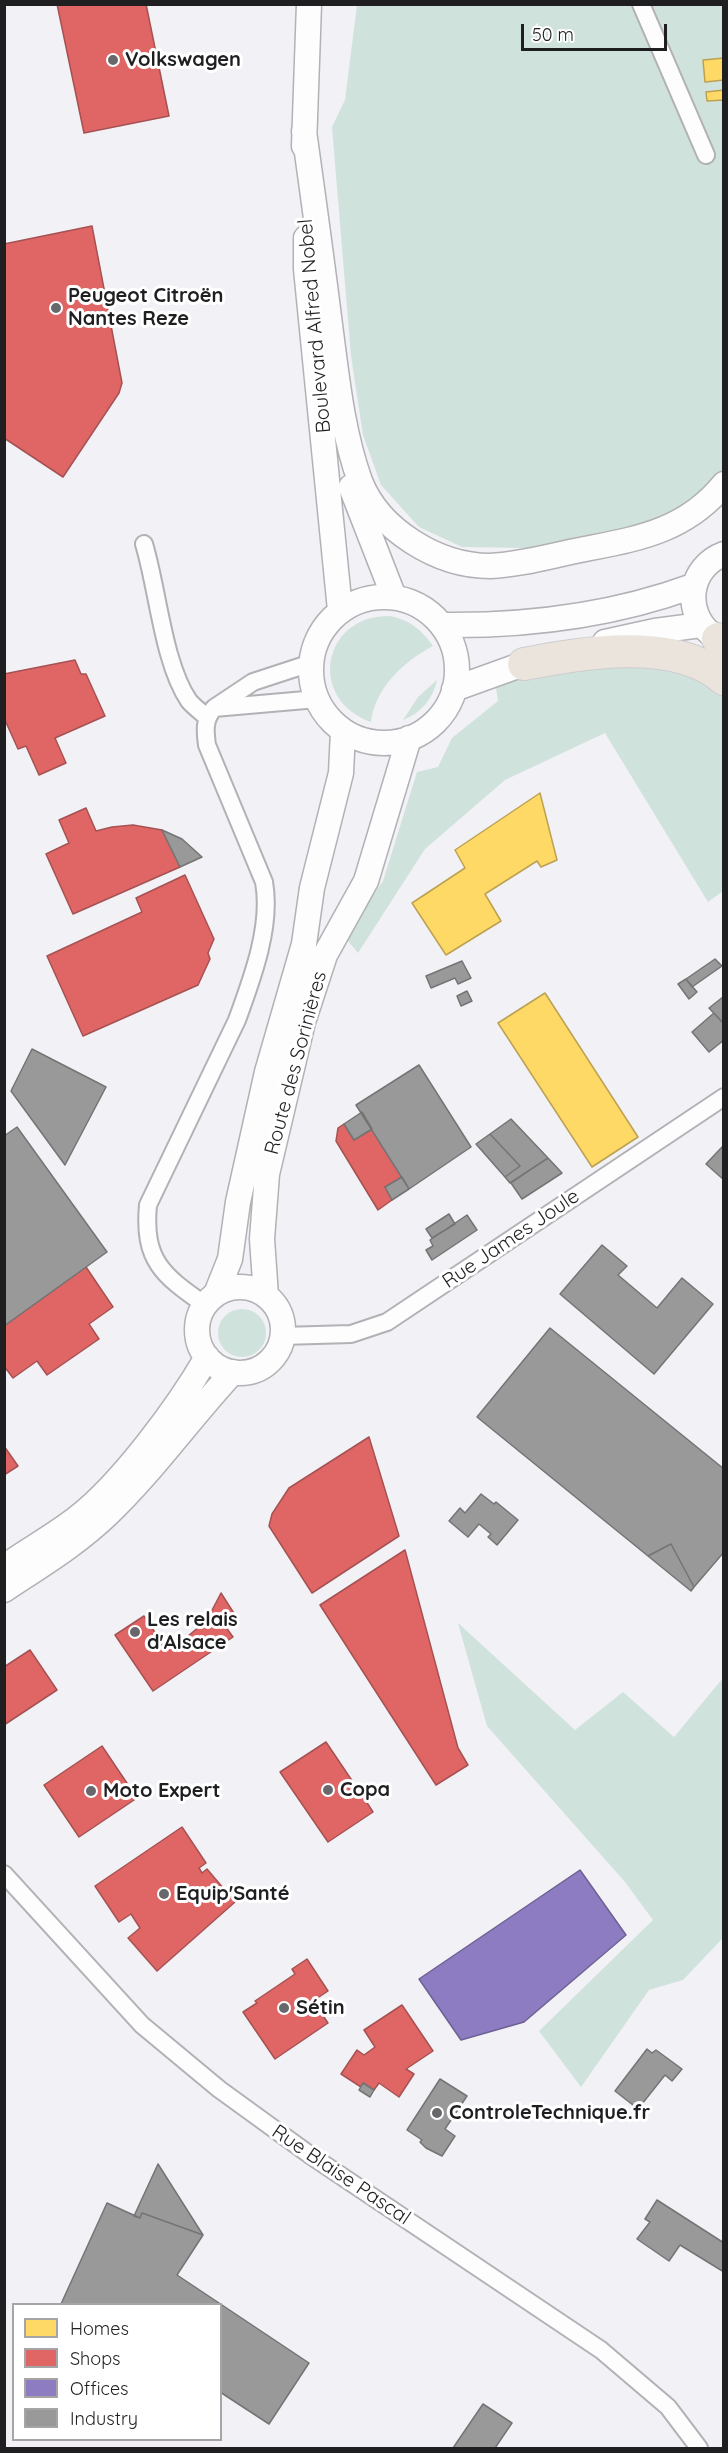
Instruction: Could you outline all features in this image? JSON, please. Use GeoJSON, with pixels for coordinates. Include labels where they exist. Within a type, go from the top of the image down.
{"type":"FeatureCollection","features":[{"type":"Feature","properties":{"kind":"highway"},"geometry":{"type":"LineString","coordinates":[[524,664],[551,659],[640,651],[675,655],[700,664],[723,680]]}},
{"type":"Feature","properties":{"kind":"main road","name":"Boulevard Alfred Nobel"},"geometry":{"type":"LineString","coordinates":[[309,4],[304,131],[306,269],[340,610]]}},
{"type":"Feature","properties":{"kind":"main road"},"geometry":{"type":"LineString","coordinates":[[304,131],[341,406],[361,482],[375,507],[395,528],[419,545],[462,563],[489,566],[527,562],[634,539],[666,529],[690,517],[714,496],[723,484]]}},
{"type":"Feature","properties":{"kind":"main road","name":"Boulevard Alfred Nobel"},"geometry":{"type":"LineString","coordinates":[[317,221],[321,333],[342,457],[354,498],[394,597]]}},
{"type":"Feature","properties":{"kind":"main road"},"geometry":{"type":"LineString","coordinates":[[717,638],[694,609],[693,586],[698,574],[706,564],[723,554]]}},
{"type":"Feature","properties":{"kind":"main road"},"geometry":{"type":"LineString","coordinates":[[442,625],[479,626],[573,616],[655,600],[693,586]]}},
{"type":"Feature","properties":{"kind":"main road"},"geometry":{"type":"LineString","coordinates":[[375,597],[394,597],[418,605],[442,625],[452,644],[457,674],[454,689],[445,710],[438,719],[409,738],[381,743],[355,737],[343,731],[328,717],[317,699],[311,675],[311,663],[317,639],[340,610],[358,601],[375,597]]}},
{"type":"Feature","properties":{"kind":"main road"},"geometry":{"type":"LineString","coordinates":[[454,689],[556,653],[655,631],[717,638]]}},
{"type":"Feature","properties":{"kind":"main road","name":"Route des Sorinières"},"geometry":{"type":"LineString","coordinates":[[207,1357],[199,1343],[197,1328],[230,1259],[238,1202],[267,1072],[304,944],[312,888],[341,772],[343,731]]}},
{"type":"Feature","properties":{"kind":"main road","name":"Route des Sorinières"},"geometry":{"type":"LineString","coordinates":[[282,1336],[279,1314],[266,1296],[262,1239],[267,1173],[303,1022],[325,956],[366,881],[409,738]]}},
{"type":"Feature","properties":{"kind":"main road"},"geometry":{"type":"LineString","coordinates":[[210,1300],[230,1288],[245,1287],[266,1296]]}},
{"type":"Feature","properties":{"kind":"main road"},"geometry":{"type":"LineString","coordinates":[[4,1567],[78,1517],[123,1473],[207,1357],[223,1369],[243,1373],[262,1367],[275,1354],[282,1336]]}},
{"type":"Feature","properties":{"kind":"main road"},"geometry":{"type":"LineString","coordinates":[[4,1590],[84,1535],[108,1515],[142,1479],[233,1372]]}},
{"type":"Feature","properties":{"kind":"street"},"geometry":{"type":"LineString","coordinates":[[641,4],[706,155]]}},
{"type":"Feature","properties":{"kind":"street"},"geometry":{"type":"LineString","coordinates":[[144,544],[163,626],[177,673],[190,702],[211,713],[317,699]]}},
{"type":"Feature","properties":{"kind":"street"},"geometry":{"type":"LineString","coordinates":[[210,1300],[186,1292],[162,1269],[150,1252],[146,1229],[148,1206],[237,1020],[247,994],[263,932],[268,902],[264,882],[207,745],[205,730],[211,713],[253,682],[311,663]]}},
{"type":"Feature","properties":{"kind":"street","name":"Rue James Joule"},"geometry":{"type":"LineString","coordinates":[[282,1336],[351,1334],[387,1322],[723,1097]]}},
{"type":"Feature","properties":{"kind":"street","name":"Rue Blaise Pascal"},"geometry":{"type":"LineString","coordinates":[[4,1874],[142,2025],[219,2089],[310,2155],[601,2350],[669,2407],[699,2448]]}},
{"type":"Feature","properties":{"kind":"shaded area"},"geometry":{"type":"Polygon","coordinates":[[[357,5],[723,5],[724,471],[704,495],[680,516],[632,530],[527,548],[462,547],[419,527],[381,485],[363,435],[351,356],[332,127],[345,100],[357,5]]]}},
{"type":"Feature","properties":{"kind":"shaded area"},"geometry":{"type":"Polygon","coordinates":[[[390,616],[415,626],[433,646],[412,659],[393,677],[378,698],[371,722],[351,711],[337,696],[331,678],[331,660],[337,643],[349,629],[367,619],[390,616]]]}},
{"type":"Feature","properties":{"kind":"shaded area"},"geometry":{"type":"Polygon","coordinates":[[[639,660],[699,674],[723,696],[723,891],[708,902],[605,733],[505,780],[425,849],[358,953],[344,936],[383,881],[417,772],[438,767],[452,738],[498,701],[496,688],[531,674],[639,660]]]}},
{"type":"Feature","properties":{"kind":"shaded area"},"geometry":{"type":"Polygon","coordinates":[[[437,680],[433,693],[425,704],[403,720],[418,697],[437,680]]]}},
{"type":"Feature","properties":{"kind":"shaded area"},"geometry":{"type":"Polygon","coordinates":[[[237,1309],[247,1309],[259,1316],[266,1328],[266,1338],[259,1350],[247,1357],[237,1357],[222,1346],[218,1338],[218,1328],[229,1313],[237,1309]]]}},
{"type":"Feature","properties":{"kind":"shaded area"},"geometry":{"type":"Polygon","coordinates":[[[458,1623],[575,1730],[623,1692],[674,1737],[723,1678],[723,1938],[683,1980],[649,1990],[581,2087],[539,2031],[653,1920],[625,1882],[487,1726],[458,1623]]]}},
{"type":"Feature","properties":{"kind":"building: Homes"},"geometry":{"type":"Polygon","coordinates":[[[724,58],[724,80],[705,82],[703,60],[724,58]]]}},
{"type":"Feature","properties":{"kind":"building: Homes"},"geometry":{"type":"Polygon","coordinates":[[[724,90],[724,100],[707,101],[706,92],[724,90]]]}},
{"type":"Feature","properties":{"kind":"building: Homes"},"geometry":{"type":"Polygon","coordinates":[[[540,793],[557,860],[541,867],[537,861],[485,894],[501,921],[446,955],[412,903],[465,868],[455,850],[540,793]]]}},
{"type":"Feature","properties":{"kind":"building: Homes"},"geometry":{"type":"Polygon","coordinates":[[[545,993],[638,1137],[592,1167],[498,1023],[545,993]]]}},
{"type":"Feature","properties":{"kind":"building: Shops","name":"Volkswagen"},"geometry":{"type":"Polygon","coordinates":[[[57,4],[146,4],[169,116],[84,133],[57,4]]]}},
{"type":"Feature","properties":{"kind":"building: Shops","name":"Peugeot Citroën Nantes Reze"},"geometry":{"type":"Polygon","coordinates":[[[92,226],[122,383],[119,393],[63,477],[4,438],[4,244],[92,226]]]}},
{"type":"Feature","properties":{"kind":"building: Shops"},"geometry":{"type":"Polygon","coordinates":[[[75,660],[81,674],[86,674],[105,716],[55,738],[66,763],[39,775],[26,746],[18,749],[4,718],[4,674],[75,660]]]}},
{"type":"Feature","properties":{"kind":"building: Shops"},"geometry":{"type":"Polygon","coordinates":[[[86,808],[96,831],[133,825],[162,830],[180,867],[73,914],[46,854],[69,843],[59,820],[86,808]]]}},
{"type":"Feature","properties":{"kind":"building: Shops"},"geometry":{"type":"Polygon","coordinates":[[[185,875],[214,939],[208,953],[210,959],[198,985],[83,1036],[47,956],[142,912],[136,898],[185,875]]]}},
{"type":"Feature","properties":{"kind":"building: Shops"},"geometry":{"type":"Polygon","coordinates":[[[344,1124],[354,1140],[372,1129],[402,1177],[385,1187],[392,1200],[378,1210],[336,1141],[338,1128],[344,1124]]]}},
{"type":"Feature","properties":{"kind":"building: Shops"},"geometry":{"type":"Polygon","coordinates":[[[86,1267],[113,1307],[89,1324],[99,1339],[47,1375],[37,1361],[13,1378],[4,1366],[4,1326],[86,1267]]]}},
{"type":"Feature","properties":{"kind":"building: Shops"},"geometry":{"type":"Polygon","coordinates":[[[369,1437],[399,1536],[312,1593],[269,1526],[272,1514],[289,1488],[369,1437]]]}},
{"type":"Feature","properties":{"kind":"building: Shops"},"geometry":{"type":"Polygon","coordinates":[[[4,1446],[18,1466],[4,1475],[4,1446]]]}},
{"type":"Feature","properties":{"kind":"building: Shops"},"geometry":{"type":"Polygon","coordinates":[[[405,1550],[458,1748],[468,1765],[436,1785],[320,1605],[405,1550]]]}},
{"type":"Feature","properties":{"kind":"building: Shops"},"geometry":{"type":"Polygon","coordinates":[[[221,1593],[237,1618],[225,1626],[233,1637],[153,1691],[115,1635],[144,1616],[166,1649],[181,1642],[200,1626],[209,1616],[221,1593]]]}},
{"type":"Feature","properties":{"kind":"building: Shops"},"geometry":{"type":"Polygon","coordinates":[[[30,1650],[57,1690],[4,1725],[4,1667],[30,1650]]]}},
{"type":"Feature","properties":{"kind":"building: Shops","name":"Copa"},"geometry":{"type":"Polygon","coordinates":[[[326,1742],[357,1788],[361,1786],[365,1792],[362,1795],[373,1812],[328,1842],[280,1772],[326,1742]]]}},
{"type":"Feature","properties":{"kind":"building: Shops","name":"Moto Expert"},"geometry":{"type":"Polygon","coordinates":[[[102,1746],[137,1798],[79,1837],[44,1785],[102,1746]]]}},
{"type":"Feature","properties":{"kind":"building: Shops","name":"Equip'Santé"},"geometry":{"type":"Polygon","coordinates":[[[182,1827],[206,1863],[199,1868],[202,1873],[207,1869],[235,1902],[157,1971],[128,1938],[140,1928],[131,1914],[119,1922],[95,1886],[182,1827]]]}},
{"type":"Feature","properties":{"kind":"building: Shops","name":"Sétin"},"geometry":{"type":"Polygon","coordinates":[[[307,1959],[328,1991],[313,2001],[328,2023],[275,2059],[243,2012],[257,2003],[255,2001],[295,1974],[292,1969],[307,1959]]]}},
{"type":"Feature","properties":{"kind":"building: Shops"},"geometry":{"type":"Polygon","coordinates":[[[402,2005],[433,2051],[406,2069],[414,2074],[399,2097],[379,2083],[374,2090],[363,2083],[361,2087],[341,2074],[357,2050],[364,2055],[375,2047],[364,2030],[402,2005]]]}},
{"type":"Feature","properties":{"kind":"building: Offices"},"geometry":{"type":"Polygon","coordinates":[[[580,1870],[626,1935],[524,2022],[461,2040],[419,1979],[580,1870]]]}},
{"type":"Feature","properties":{"kind":"building: Industry"},"geometry":{"type":"Polygon","coordinates":[[[162,830],[182,839],[202,857],[180,867],[162,830]]]}},
{"type":"Feature","properties":{"kind":"building: Industry"},"geometry":{"type":"Polygon","coordinates":[[[715,959],[722,966],[692,987],[686,979],[715,959]]]}},
{"type":"Feature","properties":{"kind":"building: Industry"},"geometry":{"type":"Polygon","coordinates":[[[462,961],[471,978],[458,984],[455,978],[431,988],[426,976],[462,961]]]}},
{"type":"Feature","properties":{"kind":"building: Industry"},"geometry":{"type":"Polygon","coordinates":[[[686,979],[697,992],[689,999],[678,984],[686,979]]]}},
{"type":"Feature","properties":{"kind":"building: Industry"},"geometry":{"type":"Polygon","coordinates":[[[467,991],[472,1001],[461,1006],[457,996],[467,991]]]}},
{"type":"Feature","properties":{"kind":"building: Industry"},"geometry":{"type":"Polygon","coordinates":[[[724,997],[724,1024],[709,1008],[724,997]]]}},
{"type":"Feature","properties":{"kind":"building: Industry"},"geometry":{"type":"Polygon","coordinates":[[[714,1013],[724,1024],[724,1040],[709,1052],[692,1032],[714,1013]]]}},
{"type":"Feature","properties":{"kind":"building: Industry"},"geometry":{"type":"Polygon","coordinates":[[[32,1049],[106,1087],[65,1165],[11,1091],[32,1049]]]}},
{"type":"Feature","properties":{"kind":"building: Industry"},"geometry":{"type":"Polygon","coordinates":[[[419,1065],[471,1147],[409,1189],[356,1105],[419,1065]]]}},
{"type":"Feature","properties":{"kind":"building: Industry"},"geometry":{"type":"Polygon","coordinates":[[[362,1112],[372,1129],[354,1140],[344,1124],[362,1112]]]}},
{"type":"Feature","properties":{"kind":"building: Industry"},"geometry":{"type":"Polygon","coordinates":[[[511,1119],[548,1158],[510,1183],[505,1177],[520,1166],[490,1134],[511,1119]]]}},
{"type":"Feature","properties":{"kind":"building: Industry"},"geometry":{"type":"Polygon","coordinates":[[[17,1127],[107,1252],[4,1326],[4,1136],[17,1127]]]}},
{"type":"Feature","properties":{"kind":"building: Industry"},"geometry":{"type":"Polygon","coordinates":[[[490,1134],[520,1166],[505,1177],[476,1144],[490,1134]]]}},
{"type":"Feature","properties":{"kind":"building: Industry"},"geometry":{"type":"Polygon","coordinates":[[[722,1147],[724,1148],[724,1180],[706,1164],[722,1147]]]}},
{"type":"Feature","properties":{"kind":"building: Industry"},"geometry":{"type":"Polygon","coordinates":[[[548,1158],[562,1173],[522,1199],[511,1183],[548,1158]]]}},
{"type":"Feature","properties":{"kind":"building: Industry"},"geometry":{"type":"Polygon","coordinates":[[[402,1177],[409,1189],[392,1200],[385,1187],[402,1177]]]}},
{"type":"Feature","properties":{"kind":"building: Industry"},"geometry":{"type":"Polygon","coordinates":[[[449,1214],[455,1224],[432,1238],[426,1229],[449,1214]]]}},
{"type":"Feature","properties":{"kind":"building: Industry"},"geometry":{"type":"Polygon","coordinates":[[[467,1215],[477,1230],[432,1260],[426,1250],[433,1246],[430,1240],[467,1215]]]}},
{"type":"Feature","properties":{"kind":"building: Industry"},"geometry":{"type":"Polygon","coordinates":[[[602,1245],[627,1266],[618,1275],[657,1308],[682,1278],[713,1304],[654,1374],[560,1294],[602,1245]]]}},
{"type":"Feature","properties":{"kind":"building: Industry"},"geometry":{"type":"Polygon","coordinates":[[[550,1328],[724,1469],[724,1552],[694,1587],[671,1544],[648,1556],[477,1417],[550,1328]]]}},
{"type":"Feature","properties":{"kind":"building: Industry"},"geometry":{"type":"Polygon","coordinates":[[[481,1494],[494,1504],[496,1502],[518,1520],[497,1545],[488,1537],[491,1534],[479,1524],[468,1537],[449,1521],[460,1508],[465,1513],[481,1494]]]}},
{"type":"Feature","properties":{"kind":"building: Industry"},"geometry":{"type":"Polygon","coordinates":[[[671,1544],[694,1587],[691,1591],[648,1556],[671,1544]]]}},
{"type":"Feature","properties":{"kind":"building: Industry"},"geometry":{"type":"Polygon","coordinates":[[[647,2049],[652,2053],[656,2050],[682,2069],[672,2081],[665,2075],[638,2109],[615,2091],[647,2049]]]}},
{"type":"Feature","properties":{"kind":"building: Industry","name":"ControleTechnique.fr"},"geometry":{"type":"Polygon","coordinates":[[[440,2079],[467,2096],[445,2129],[455,2136],[442,2156],[426,2148],[420,2142],[422,2140],[407,2130],[440,2079]]]}},
{"type":"Feature","properties":{"kind":"building: Industry"},"geometry":{"type":"Polygon","coordinates":[[[363,2083],[374,2090],[370,2097],[359,2090],[363,2083]]]}},
{"type":"Feature","properties":{"kind":"building: Industry"},"geometry":{"type":"Polygon","coordinates":[[[158,2164],[203,2235],[142,2213],[140,2218],[134,2216],[158,2164]]]}},
{"type":"Feature","properties":{"kind":"building: Industry"},"geometry":{"type":"Polygon","coordinates":[[[657,2200],[724,2243],[724,2272],[680,2245],[669,2261],[637,2239],[650,2222],[645,2219],[657,2200]]]}},
{"type":"Feature","properties":{"kind":"building: Industry"},"geometry":{"type":"Polygon","coordinates":[[[107,2203],[140,2218],[142,2213],[203,2235],[177,2275],[219,2303],[61,2303],[107,2203]]]}},
{"type":"Feature","properties":{"kind":"building: Industry"},"geometry":{"type":"Polygon","coordinates":[[[222,2305],[309,2363],[269,2424],[222,2393],[222,2305]]]}},
{"type":"Feature","properties":{"kind":"building: Industry"},"geometry":{"type":"Polygon","coordinates":[[[483,2404],[512,2423],[495,2448],[453,2448],[483,2404]]]}},
{"type":"Feature","properties":{"kind":"place","name":"Volkswagen"},"geometry":{"type":"Point","coordinates":[113,60]}},
{"type":"Feature","properties":{"kind":"place","name":"Peugeot Citroën Nantes Reze"},"geometry":{"type":"Point","coordinates":[56,308]}},
{"type":"Feature","properties":{"kind":"place","name":"Les relais d'Alsace"},"geometry":{"type":"Point","coordinates":[135,1632]}},
{"type":"Feature","properties":{"kind":"place","name":"Copa"},"geometry":{"type":"Point","coordinates":[328,1790]}},
{"type":"Feature","properties":{"kind":"place","name":"Moto Expert"},"geometry":{"type":"Point","coordinates":[91,1791]}},
{"type":"Feature","properties":{"kind":"place","name":"Equip'Santé"},"geometry":{"type":"Point","coordinates":[164,1894]}},
{"type":"Feature","properties":{"kind":"place","name":"Sétin"},"geometry":{"type":"Point","coordinates":[284,2008]}},
{"type":"Feature","properties":{"kind":"place","name":"ControleTechnique.fr"},"geometry":{"type":"Point","coordinates":[437,2113]}}]}
